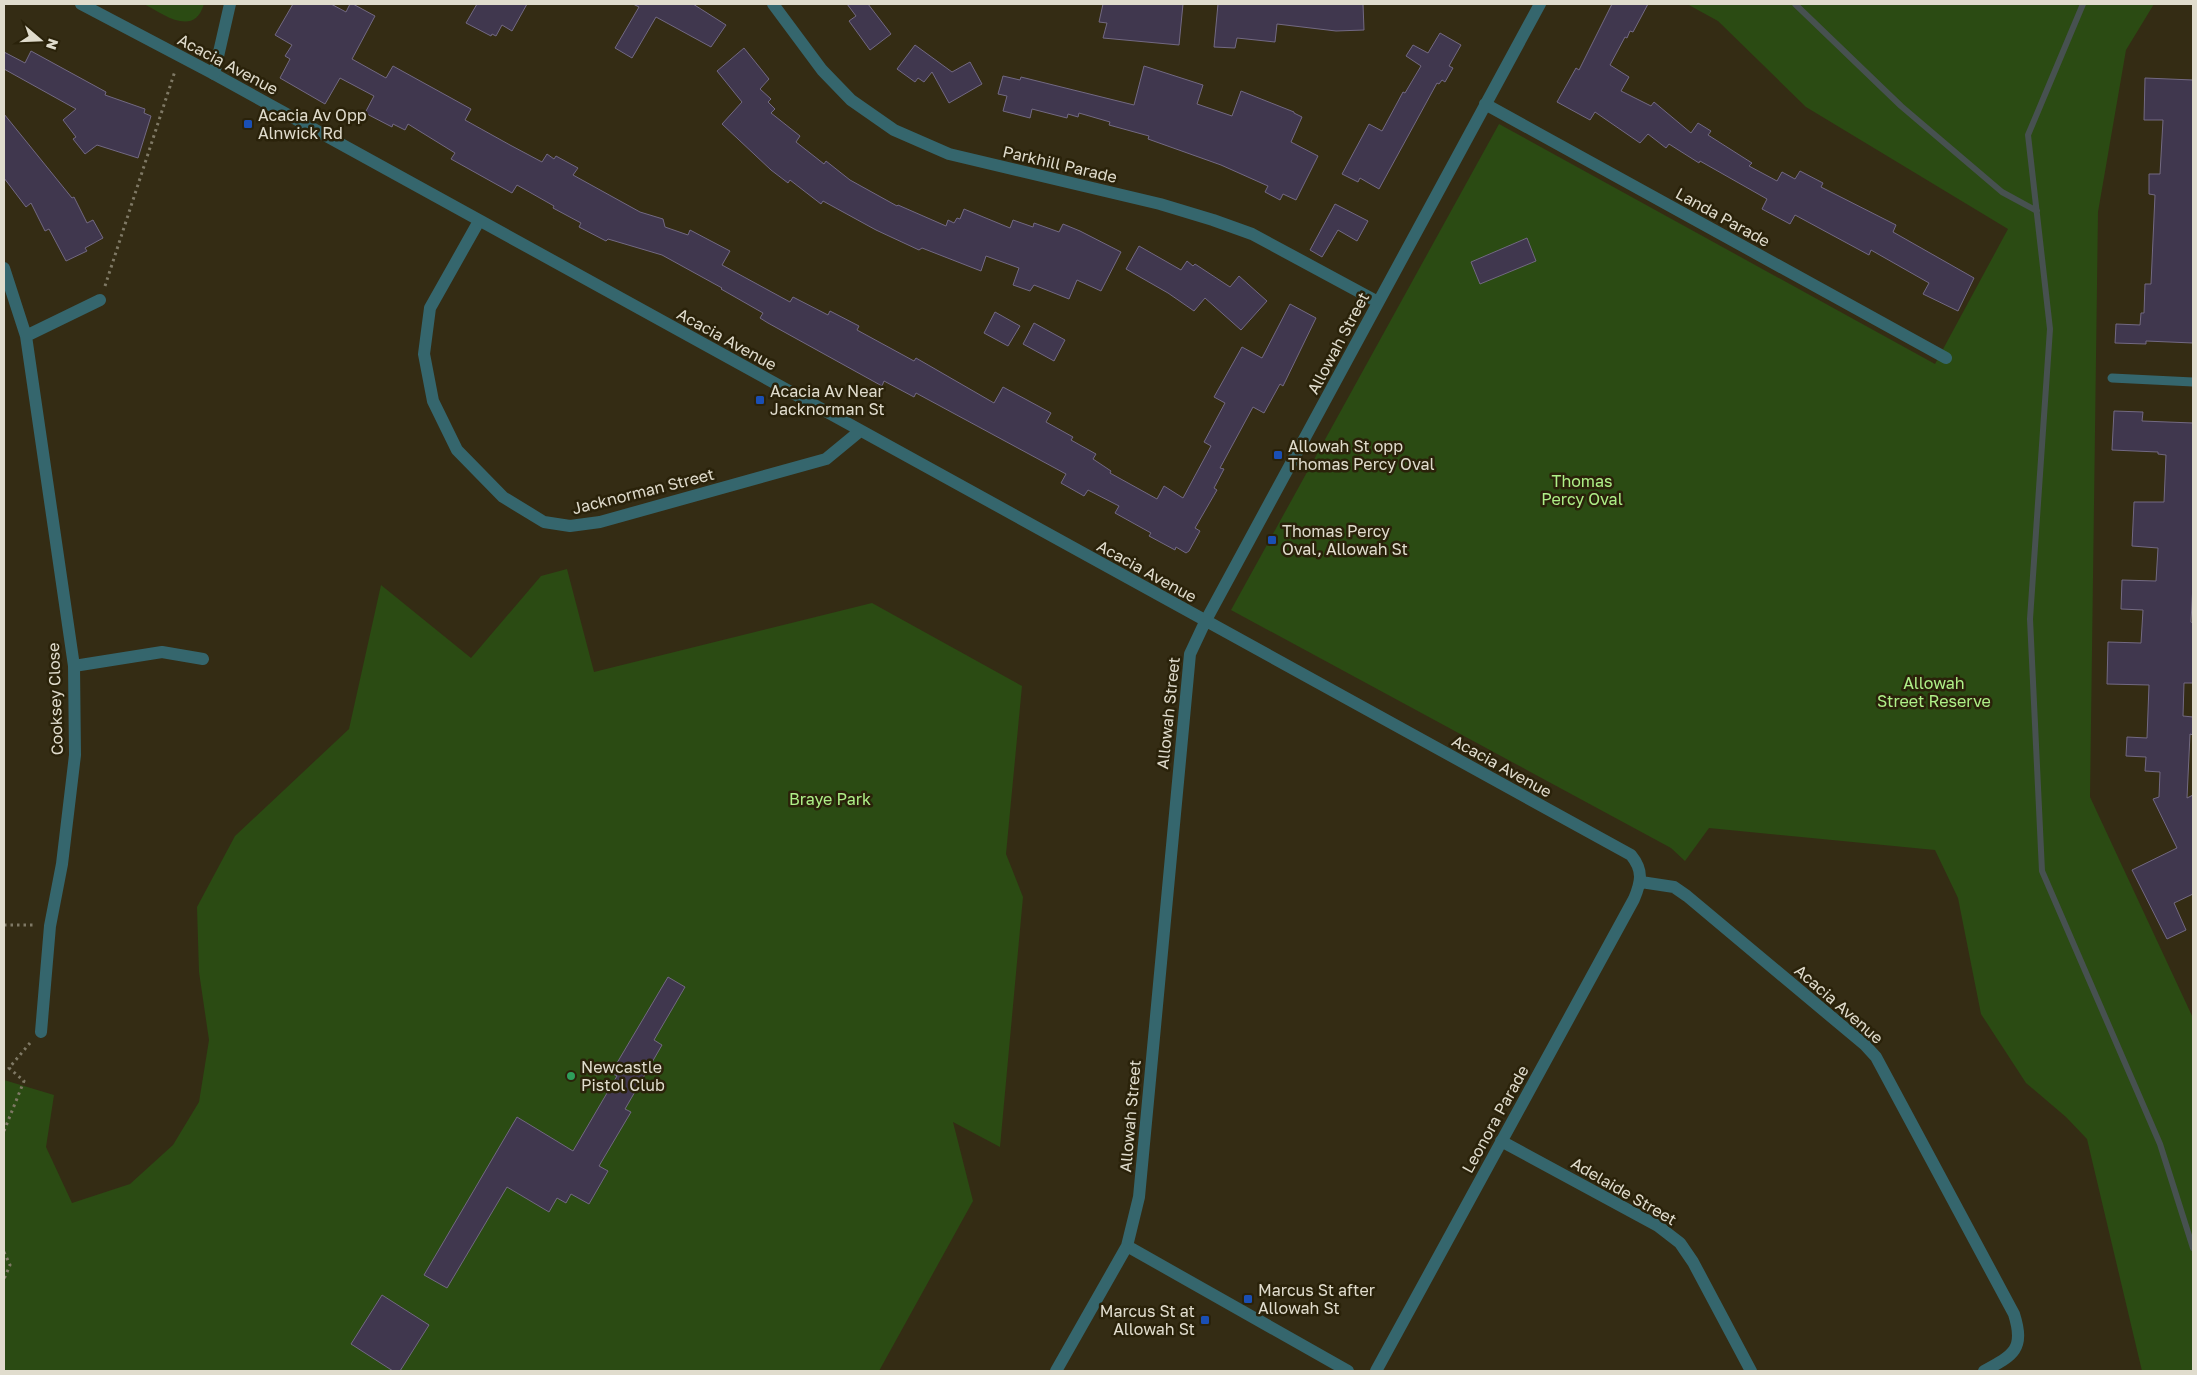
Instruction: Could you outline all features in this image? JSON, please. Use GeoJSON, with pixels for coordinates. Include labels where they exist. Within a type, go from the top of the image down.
{"type":"FeatureCollection","features":[{"type":"Feature","properties":{"kind":"street","name":"Acacia Avenue"},"geometry":{"type":"LineString","coordinates":[[81,4],[214,74],[1205,622],[1631,855],[1641,872],[1641,882],[1674,887],[1687,896],[1865,1045],[1876,1057],[2014,1314],[2018,1327],[2019,1341],[2012,1353],[1984,1371]]}},
{"type":"Feature","properties":{"kind":"street"},"geometry":{"type":"LineString","coordinates":[[214,74],[230,4]]}},
{"type":"Feature","properties":{"kind":"street","name":"Parkhill Parade"},"geometry":{"type":"LineString","coordinates":[[774,4],[822,70],[851,100],[894,130],[949,154],[1160,204],[1213,220],[1252,234],[1378,302]]}},
{"type":"Feature","properties":{"kind":"street","name":"Allowah Street"},"geometry":{"type":"LineString","coordinates":[[1056,1371],[1127,1246],[1138,1198],[1190,654],[1205,622],[1540,4]]}},
{"type":"Feature","properties":{"kind":"street","name":"Landa Parade"},"geometry":{"type":"LineString","coordinates":[[1485,104],[1946,358]]}},
{"type":"Feature","properties":{"kind":"street","name":"Jacknorman Street"},"geometry":{"type":"LineString","coordinates":[[479,221],[430,308],[424,354],[433,402],[457,450],[502,497],[544,522],[570,526],[600,522],[826,459],[860,430]]}},
{"type":"Feature","properties":{"kind":"street","name":"Cooksey Close"},"geometry":{"type":"LineString","coordinates":[[4,268],[26,336],[74,666],[75,755],[62,864],[50,926],[41,1032]]}},
{"type":"Feature","properties":{"kind":"street"},"geometry":{"type":"LineString","coordinates":[[26,336],[100,300]]}},
{"type":"Feature","properties":{"kind":"street"},"geometry":{"type":"LineString","coordinates":[[74,666],[162,652],[203,659]]}},
{"type":"Feature","properties":{"kind":"street","name":"Leonora Parade"},"geometry":{"type":"LineString","coordinates":[[1376,1371],[1634,899],[1641,882]]}},
{"type":"Feature","properties":{"kind":"street","name":"Adelaide Street"},"geometry":{"type":"LineString","coordinates":[[1501,1141],[1658,1226],[1680,1243],[1693,1262],[1751,1371]]}},
{"type":"Feature","properties":{"kind":"street"},"geometry":{"type":"LineString","coordinates":[[1127,1246],[1348,1371]]}},
{"type":"Feature","properties":{"kind":"lane"},"geometry":{"type":"LineString","coordinates":[[2112,378],[2193,382]]}},
{"type":"Feature","properties":{"kind":"path"},"geometry":{"type":"LineString","coordinates":[[100,300],[180,56]]}},
{"type":"Feature","properties":{"kind":"path"},"geometry":{"type":"LineString","coordinates":[[4,925],[50,926]]}},
{"type":"Feature","properties":{"kind":"path"},"geometry":{"type":"LineString","coordinates":[[4,1131],[24,1082],[9,1068],[41,1032]]}},
{"type":"Feature","properties":{"kind":"path"},"geometry":{"type":"LineString","coordinates":[[4,1252],[10,1266],[4,1279]]}},
{"type":"Feature","properties":{"kind":"green space"},"geometry":{"type":"Polygon","coordinates":[[[144,4],[204,4],[199,14],[193,20],[186,22],[169,17],[144,4]]]}},
{"type":"Feature","properties":{"kind":"green space"},"geometry":{"type":"Polygon","coordinates":[[[1687,4],[2154,4],[2126,50],[2098,212],[2090,797],[2193,1018],[2193,1371],[2142,1371],[2087,1139],[2066,1117],[2026,1083],[1981,1014],[1958,898],[1935,850],[1709,828],[1685,861],[1671,848],[1231,610],[1499,124],[1935,364],[2008,229],[1806,107],[1718,21],[1687,4]]]}},
{"type":"Feature","properties":{"kind":"green space","name":"Braye Park"},"geometry":{"type":"Polygon","coordinates":[[[567,569],[594,672],[872,603],[1022,686],[1006,854],[1023,897],[1000,1147],[953,1122],[973,1201],[879,1371],[4,1371],[4,1080],[54,1095],[46,1147],[72,1203],[130,1184],[173,1145],[199,1102],[209,1040],[199,972],[197,907],[235,836],[349,729],[381,585],[471,658],[541,576],[567,569]]]}},
{"type":"Feature","properties":{"kind":"building"},"geometry":{"type":"Polygon","coordinates":[[[293,4],[331,4],[346,12],[350,4],[353,4],[375,16],[352,59],[386,78],[393,66],[471,109],[465,120],[510,145],[542,162],[547,154],[554,159],[556,156],[578,168],[573,175],[640,212],[663,219],[665,227],[688,235],[690,230],[730,251],[722,265],[790,302],[793,297],[828,315],[830,311],[859,326],[857,330],[914,361],[916,358],[994,403],[1003,387],[1051,413],[1046,422],[1073,437],[1071,440],[1096,454],[1093,459],[1111,471],[1110,473],[1157,499],[1164,486],[1183,498],[1211,446],[1204,442],[1225,403],[1214,397],[1242,347],[1262,358],[1290,304],[1316,318],[1283,386],[1280,384],[1264,413],[1253,407],[1220,468],[1224,469],[1214,488],[1217,490],[1195,528],[1200,531],[1189,551],[1186,553],[1176,547],[1175,550],[1149,536],[1151,533],[1115,513],[1119,506],[1088,490],[1084,496],[1061,483],[1066,474],[916,393],[914,397],[884,381],[882,386],[768,323],[760,318],[763,313],[662,255],[608,239],[606,241],[579,227],[581,223],[517,185],[512,193],[451,159],[455,153],[408,124],[405,130],[393,124],[392,127],[365,113],[374,96],[340,78],[325,104],[280,78],[290,59],[285,56],[292,45],[275,35],[293,4]]]}},
{"type":"Feature","properties":{"kind":"building"},"geometry":{"type":"Polygon","coordinates":[[[477,4],[527,4],[512,31],[502,25],[496,36],[492,34],[491,36],[466,23],[477,4]]]}},
{"type":"Feature","properties":{"kind":"building"},"geometry":{"type":"Polygon","coordinates":[[[633,4],[693,4],[726,25],[711,47],[656,17],[632,58],[615,48],[639,7],[633,4]]]}},
{"type":"Feature","properties":{"kind":"building"},"geometry":{"type":"Polygon","coordinates":[[[847,4],[868,4],[891,34],[870,50],[849,21],[856,16],[847,4]]]}},
{"type":"Feature","properties":{"kind":"building"},"geometry":{"type":"Polygon","coordinates":[[[1103,4],[1183,4],[1179,45],[1103,38],[1107,23],[1099,22],[1103,4]]]}},
{"type":"Feature","properties":{"kind":"building"},"geometry":{"type":"Polygon","coordinates":[[[1218,4],[1363,4],[1364,30],[1336,31],[1277,24],[1275,42],[1237,38],[1235,48],[1214,47],[1218,4]]]}},
{"type":"Feature","properties":{"kind":"building"},"geometry":{"type":"Polygon","coordinates":[[[1612,4],[1648,4],[1633,32],[1630,31],[1627,38],[1625,37],[1610,65],[1629,77],[1621,91],[1651,106],[1654,102],[1691,133],[1698,123],[1711,131],[1708,135],[1752,163],[1749,166],[1777,181],[1782,172],[1795,179],[1800,171],[1823,183],[1821,187],[1896,225],[1893,232],[1974,278],[1958,311],[1923,294],[1929,283],[1871,250],[1869,255],[1795,215],[1790,224],[1762,209],[1767,199],[1700,161],[1699,163],[1669,144],[1666,148],[1648,134],[1640,143],[1595,112],[1590,120],[1557,102],[1576,68],[1579,70],[1612,4]]]}},
{"type":"Feature","properties":{"kind":"building"},"geometry":{"type":"Polygon","coordinates":[[[1440,33],[1461,45],[1449,66],[1453,68],[1445,82],[1442,80],[1439,84],[1437,83],[1379,189],[1360,178],[1358,182],[1342,174],[1369,124],[1382,131],[1403,92],[1405,93],[1421,66],[1406,56],[1413,45],[1428,53],[1440,33]]]}},
{"type":"Feature","properties":{"kind":"building"},"geometry":{"type":"Polygon","coordinates":[[[915,45],[952,72],[970,62],[982,84],[949,103],[932,72],[924,82],[918,78],[915,82],[897,69],[915,45]]]}},
{"type":"Feature","properties":{"kind":"building"},"geometry":{"type":"Polygon","coordinates":[[[744,48],[769,79],[760,89],[771,99],[768,102],[775,109],[771,113],[800,136],[796,142],[824,164],[826,161],[850,180],[897,206],[946,226],[948,220],[954,223],[957,218],[960,219],[964,209],[1010,228],[1013,220],[1033,227],[1034,223],[1059,232],[1063,224],[1080,231],[1121,252],[1101,291],[1077,280],[1069,299],[1034,285],[1030,291],[1013,285],[1019,268],[986,256],[981,271],[922,248],[919,250],[876,230],[823,201],[821,204],[790,180],[788,183],[771,170],[722,124],[742,102],[717,71],[744,48]]]}},
{"type":"Feature","properties":{"kind":"building"},"geometry":{"type":"Polygon","coordinates":[[[31,51],[106,92],[105,95],[145,109],[144,113],[151,116],[138,158],[97,145],[85,154],[73,139],[76,137],[63,120],[76,109],[4,69],[4,52],[25,63],[31,51]]]}},
{"type":"Feature","properties":{"kind":"building"},"geometry":{"type":"Polygon","coordinates":[[[1144,66],[1203,85],[1197,104],[1232,116],[1241,91],[1302,117],[1291,142],[1318,156],[1296,200],[1283,194],[1280,200],[1265,192],[1268,186],[1221,165],[1148,139],[1149,136],[1109,125],[1110,122],[1079,113],[1078,117],[1068,114],[1067,118],[1032,109],[1030,118],[1003,111],[1007,96],[998,94],[1003,76],[1020,80],[1021,77],[1134,105],[1144,66]]]}},
{"type":"Feature","properties":{"kind":"building"},"geometry":{"type":"Polygon","coordinates":[[[2145,78],[2193,80],[2193,343],[2146,341],[2146,344],[2115,343],[2116,324],[2140,325],[2141,313],[2144,313],[2145,284],[2151,284],[2155,195],[2149,194],[2149,174],[2160,174],[2163,120],[2144,120],[2145,78]]]}},
{"type":"Feature","properties":{"kind":"building"},"geometry":{"type":"Polygon","coordinates":[[[4,114],[72,198],[74,197],[87,223],[93,220],[103,238],[85,248],[87,251],[66,261],[49,229],[45,231],[31,203],[26,207],[4,178],[4,114]]]}},
{"type":"Feature","properties":{"kind":"building"},"geometry":{"type":"Polygon","coordinates":[[[1335,204],[1368,221],[1357,241],[1338,230],[1322,257],[1310,250],[1335,204]]]}},
{"type":"Feature","properties":{"kind":"building"},"geometry":{"type":"Polygon","coordinates":[[[1527,238],[1536,261],[1480,284],[1471,262],[1527,238]]]}},
{"type":"Feature","properties":{"kind":"building"},"geometry":{"type":"Polygon","coordinates":[[[1139,246],[1181,270],[1187,261],[1193,266],[1195,264],[1230,287],[1239,276],[1267,301],[1241,330],[1205,298],[1194,311],[1168,293],[1126,269],[1139,246]]]}},
{"type":"Feature","properties":{"kind":"building"},"geometry":{"type":"Polygon","coordinates":[[[995,312],[1020,326],[1008,346],[984,333],[995,312]]]}},
{"type":"Feature","properties":{"kind":"building"},"geometry":{"type":"Polygon","coordinates":[[[1034,323],[1065,340],[1054,361],[1023,344],[1034,323]]]}},
{"type":"Feature","properties":{"kind":"building"},"geometry":{"type":"Polygon","coordinates":[[[2114,411],[2143,412],[2142,421],[2193,423],[2193,584],[2191,622],[2193,623],[2193,683],[2184,683],[2183,716],[2193,717],[2193,735],[2190,734],[2187,798],[2193,795],[2193,894],[2174,903],[2186,930],[2167,939],[2132,870],[2177,848],[2153,799],[2159,797],[2160,772],[2145,771],[2146,757],[2126,756],[2127,737],[2147,738],[2149,685],[2107,684],[2108,642],[2141,643],[2143,610],[2121,609],[2122,580],[2156,581],[2158,548],[2132,546],[2134,502],[2164,502],[2166,455],[2158,454],[2158,452],[2112,450],[2114,411]]]}},
{"type":"Feature","properties":{"kind":"building"},"geometry":{"type":"Polygon","coordinates":[[[668,977],[685,987],[654,1040],[662,1045],[625,1109],[631,1112],[599,1166],[608,1171],[589,1204],[571,1194],[566,1203],[557,1198],[549,1212],[507,1187],[447,1288],[424,1275],[517,1117],[573,1151],[617,1076],[611,1073],[668,977]]]}},
{"type":"Feature","properties":{"kind":"building"},"geometry":{"type":"Polygon","coordinates":[[[382,1295],[429,1325],[400,1371],[393,1371],[351,1344],[382,1295]]]}},
{"type":"Feature","properties":{"kind":"waterway"},"geometry":{"type":"LineString","coordinates":[[1795,4],[1901,106],[2002,192],[2037,211]]}},
{"type":"Feature","properties":{"kind":"waterway"},"geometry":{"type":"LineString","coordinates":[[2083,4],[2028,135],[2050,329],[2030,619],[2042,871],[2160,1144],[2193,1248]]}},
{"type":"Feature","properties":{"kind":"place","name":"Acacia Av Opp Alnwick Rd"},"geometry":{"type":"Point","coordinates":[248,124]}},
{"type":"Feature","properties":{"kind":"place","name":"Acacia Av Near Jacknorman St"},"geometry":{"type":"Point","coordinates":[760,400]}},
{"type":"Feature","properties":{"kind":"place","name":"Allowah St opp Thomas Percy Oval"},"geometry":{"type":"Point","coordinates":[1278,455]}},
{"type":"Feature","properties":{"kind":"place","name":"Thomas Percy Oval, Allowah St"},"geometry":{"type":"Point","coordinates":[1272,540]}},
{"type":"Feature","properties":{"kind":"place","name":"Newcastle Pistol Club"},"geometry":{"type":"Point","coordinates":[571,1076]}},
{"type":"Feature","properties":{"kind":"place","name":"Marcus St after Allowah St"},"geometry":{"type":"Point","coordinates":[1248,1299]}},
{"type":"Feature","properties":{"kind":"place","name":"Marcus St at Allowah St"},"geometry":{"type":"Point","coordinates":[1205,1320]}},
{"type":"Feature","properties":{"kind":"park label","name":"Thomas Percy Oval"},"geometry":{"type":"Point","coordinates":[1582,490]}},
{"type":"Feature","properties":{"kind":"park label","name":"Allowah Street Reserve"},"geometry":{"type":"Point","coordinates":[1934,692]}}]}
